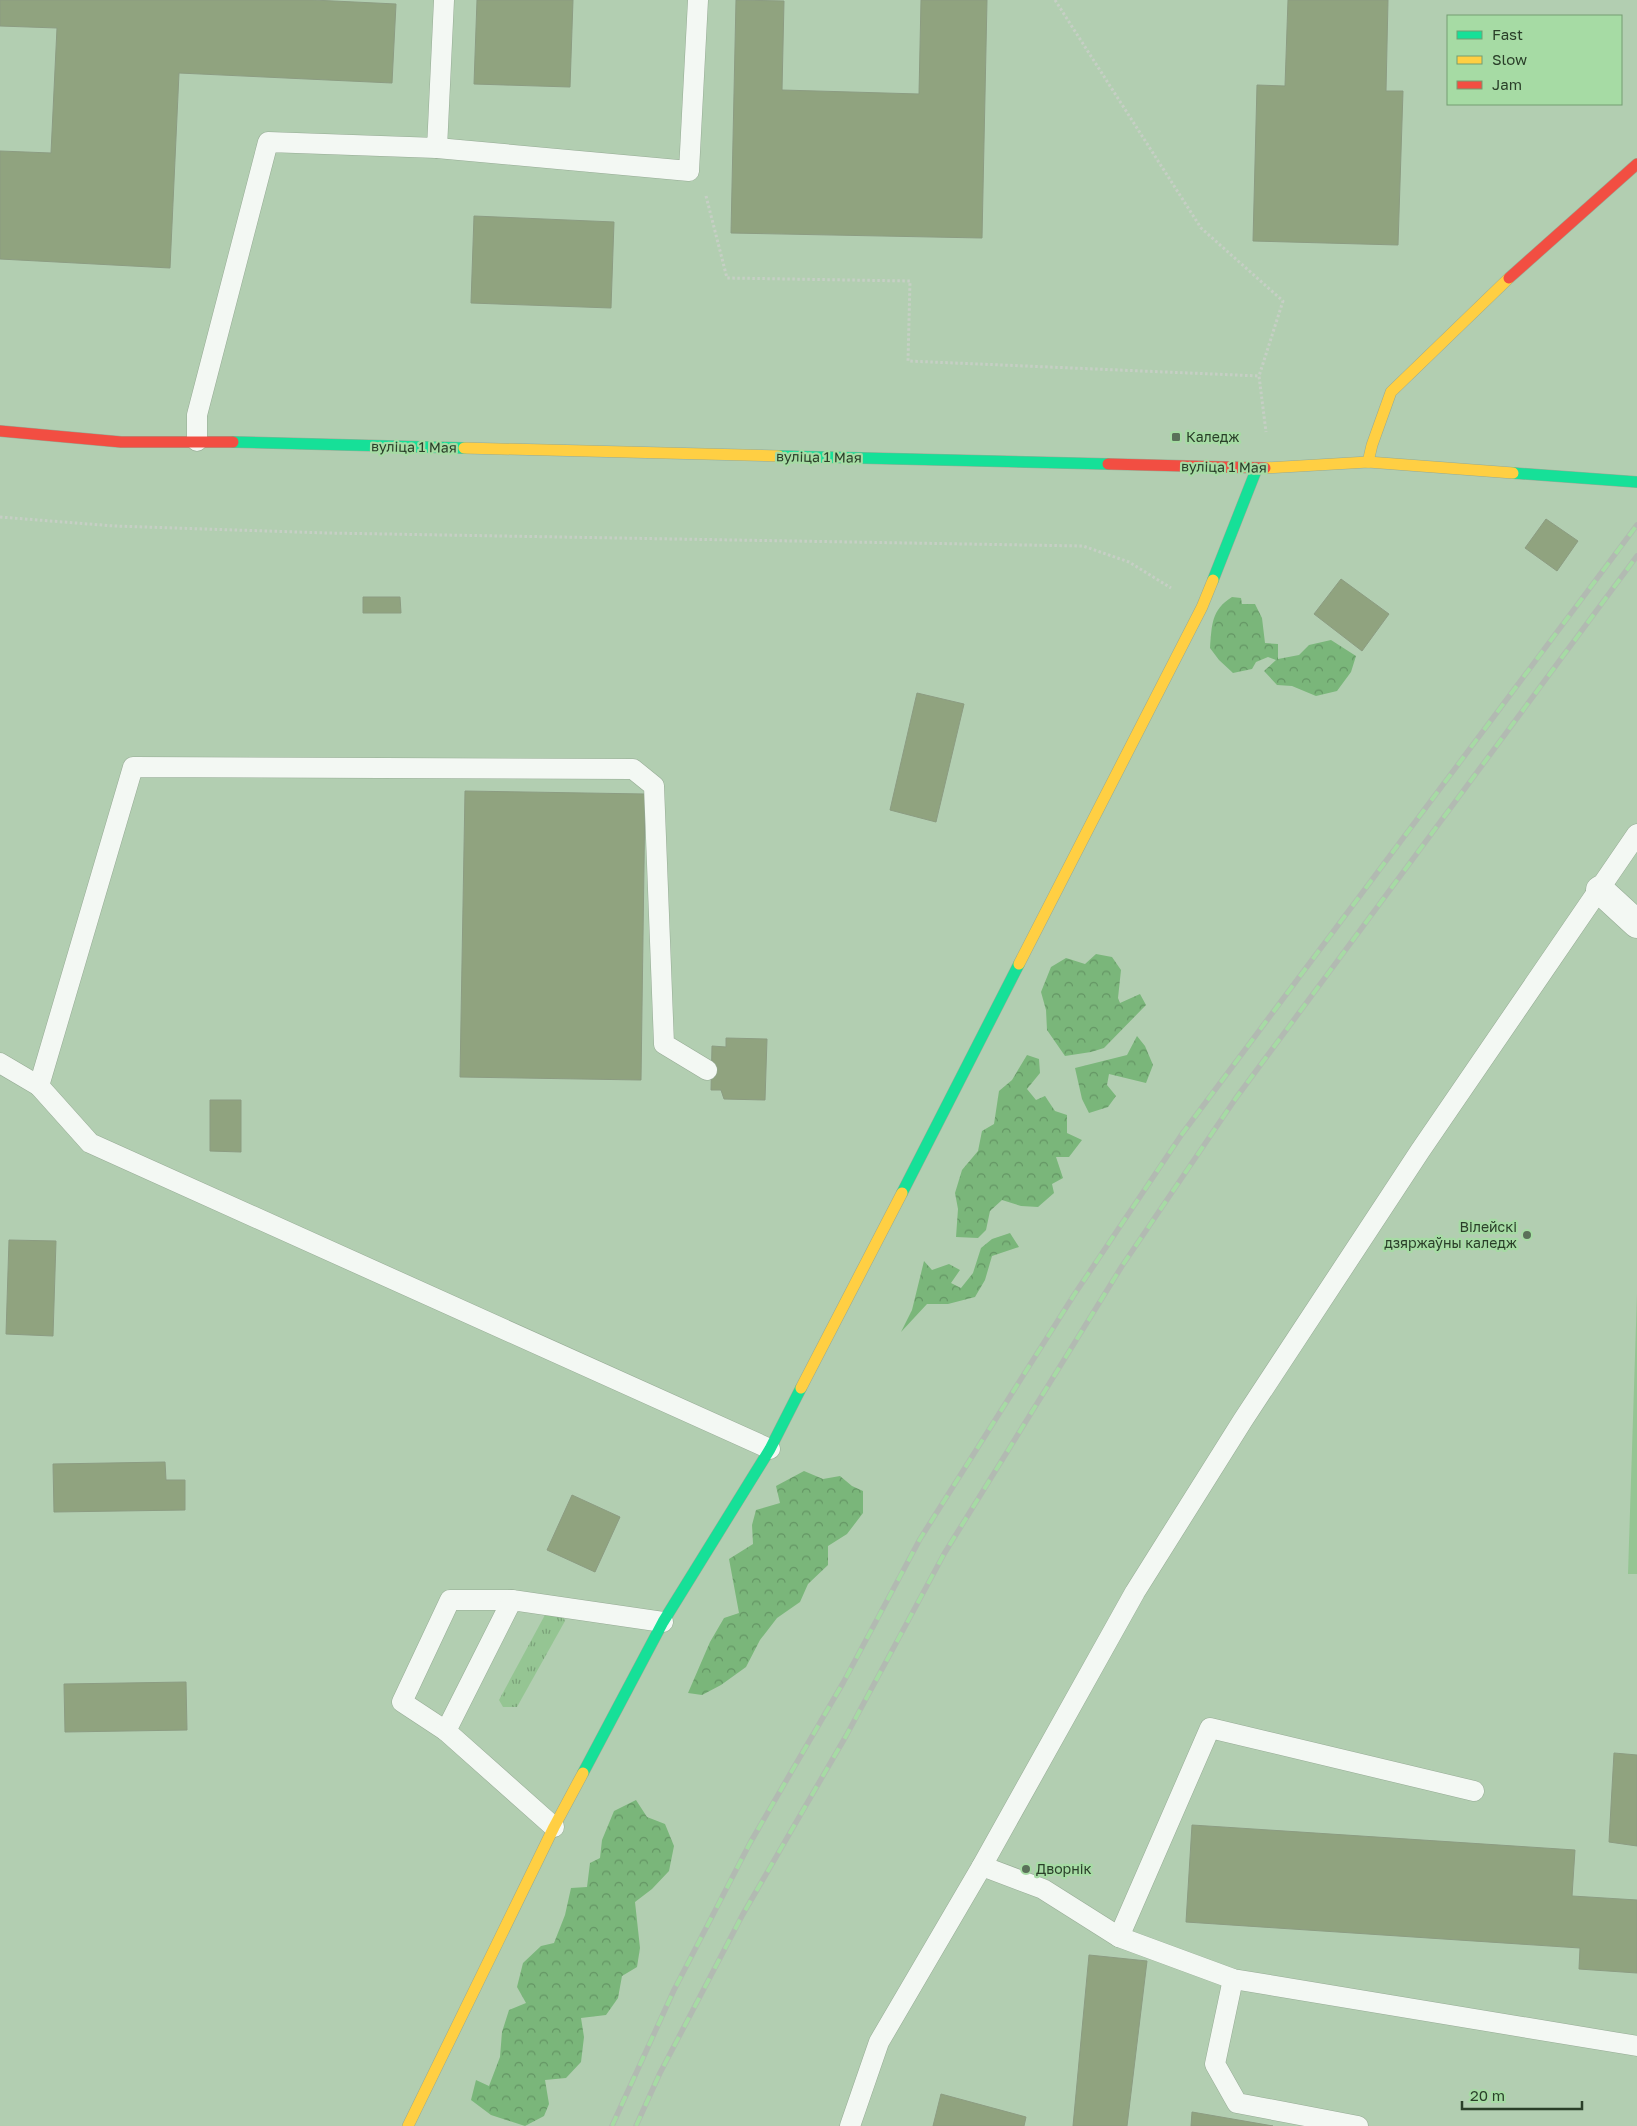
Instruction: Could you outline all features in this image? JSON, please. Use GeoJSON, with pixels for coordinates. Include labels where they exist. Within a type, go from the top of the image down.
{"type":"FeatureCollection","features":[{"type":"Feature","properties":{"kind":"street"},"geometry":{"type":"LineString","coordinates":[[1368,462],[1372,445],[1392,392],[1510,277],[1637,164]]}},
{"type":"Feature","properties":{"kind":"street","name":"вуліца 1 Мая"},"geometry":{"type":"LineString","coordinates":[[0,431],[121,442],[196,442],[1257,468],[1368,462],[1637,482]]}},
{"type":"Feature","properties":{"kind":"street"},"geometry":{"type":"LineString","coordinates":[[408,2126],[554,1827],[663,1622],[770,1449],[1202,607],[1257,468]]}},
{"type":"Feature","properties":{"kind":"street"},"geometry":{"type":"LineString","coordinates":[[1600,890],[1637,924]]}},
{"type":"Feature","properties":{"kind":"lane"},"geometry":{"type":"LineString","coordinates":[[437,148],[444,0]]}},
{"type":"Feature","properties":{"kind":"lane"},"geometry":{"type":"LineString","coordinates":[[196,442],[197,415],[268,142],[437,148],[689,171],[698,0]]}},
{"type":"Feature","properties":{"kind":"lane"},"geometry":{"type":"LineString","coordinates":[[39,1086],[133,767],[633,769],[654,786],[664,1044],[707,1070]]}},
{"type":"Feature","properties":{"kind":"lane"},"geometry":{"type":"LineString","coordinates":[[850,2126],[880,2042],[982,1866],[1135,1592],[1243,1420],[1420,1150],[1637,834]]}},
{"type":"Feature","properties":{"kind":"lane"},"geometry":{"type":"LineString","coordinates":[[0,1063],[39,1086],[90,1143],[770,1449]]}},
{"type":"Feature","properties":{"kind":"lane"},"geometry":{"type":"LineString","coordinates":[[554,1827],[446,1731],[402,1702],[450,1600],[512,1600],[663,1622]]}},
{"type":"Feature","properties":{"kind":"lane"},"geometry":{"type":"LineString","coordinates":[[446,1731],[512,1600]]}},
{"type":"Feature","properties":{"kind":"lane"},"geometry":{"type":"LineString","coordinates":[[1119,1937],[1210,1728],[1474,1791]]}},
{"type":"Feature","properties":{"kind":"lane"},"geometry":{"type":"LineString","coordinates":[[982,1866],[1043,1889],[1119,1937],[1233,1980],[1637,2046]]}},
{"type":"Feature","properties":{"kind":"lane"},"geometry":{"type":"LineString","coordinates":[[1233,1980],[1215,2064],[1237,2103],[1358,2126]]}},
{"type":"Feature","properties":{"kind":"path"},"geometry":{"type":"LineString","coordinates":[[1055,0],[1201,228],[1284,301],[1259,376],[1267,440]]}},
{"type":"Feature","properties":{"kind":"path"},"geometry":{"type":"LineString","coordinates":[[689,171],[705,194],[727,278],[910,281],[908,361],[1259,376]]}},
{"type":"Feature","properties":{"kind":"path"},"geometry":{"type":"LineString","coordinates":[[0,517],[114,526],[327,533],[1082,546],[1129,562],[1202,607]]}},
{"type":"Feature","properties":{"kind":"green space"},"geometry":{"type":"Polygon","coordinates":[[[1232,597],[1241,598],[1242,604],[1255,604],[1262,618],[1265,643],[1278,644],[1278,659],[1299,655],[1309,645],[1331,640],[1356,656],[1351,672],[1337,691],[1316,696],[1292,686],[1277,685],[1264,671],[1276,660],[1268,657],[1256,662],[1252,669],[1233,673],[1219,660],[1210,648],[1212,625],[1216,613],[1232,597]]]}},
{"type":"Feature","properties":{"kind":"green space"},"geometry":{"type":"Polygon","coordinates":[[[1096,954],[1112,957],[1121,970],[1118,998],[1120,1003],[1140,994],[1146,1005],[1104,1048],[1065,1056],[1047,1030],[1046,1010],[1041,992],[1051,967],[1066,958],[1085,964],[1096,954]]]}},
{"type":"Feature","properties":{"kind":"green space"},"geometry":{"type":"Polygon","coordinates":[[[1137,1036],[1145,1046],[1153,1065],[1146,1083],[1109,1074],[1107,1085],[1116,1096],[1108,1107],[1089,1113],[1082,1099],[1075,1068],[1127,1055],[1137,1036]]]}},
{"type":"Feature","properties":{"kind":"green space"},"geometry":{"type":"Polygon","coordinates":[[[1027,1055],[1039,1059],[1040,1073],[1027,1089],[1036,1100],[1045,1096],[1055,1111],[1067,1115],[1067,1133],[1082,1140],[1069,1157],[1056,1157],[1063,1178],[1052,1184],[1054,1193],[1038,1207],[1021,1206],[1002,1200],[990,1211],[986,1230],[978,1238],[956,1237],[958,1209],[955,1193],[962,1170],[978,1151],[982,1131],[994,1124],[999,1091],[1012,1080],[1027,1055]]]}},
{"type":"Feature","properties":{"kind":"green space"},"geometry":{"type":"Polygon","coordinates":[[[1010,1233],[1019,1247],[992,1256],[985,1280],[975,1297],[948,1304],[927,1304],[901,1332],[912,1310],[924,1261],[932,1270],[949,1264],[960,1270],[951,1283],[961,1288],[973,1273],[981,1248],[992,1239],[1010,1233]]]}},
{"type":"Feature","properties":{"kind":"green space"},"geometry":{"type":"Polygon","coordinates":[[[1637,1294],[1637,1574],[1628,1574],[1637,1294]]]}},
{"type":"Feature","properties":{"kind":"green space"},"geometry":{"type":"Polygon","coordinates":[[[804,1471],[823,1479],[840,1476],[852,1486],[863,1491],[863,1513],[847,1534],[828,1546],[828,1565],[808,1584],[800,1602],[777,1618],[760,1640],[746,1667],[721,1685],[702,1695],[688,1693],[710,1642],[724,1618],[739,1613],[729,1559],[753,1544],[752,1525],[756,1510],[780,1503],[776,1486],[804,1471]]]}},
{"type":"Feature","properties":{"kind":"green space"},"geometry":{"type":"Polygon","coordinates":[[[546,1613],[562,1614],[565,1621],[517,1707],[503,1707],[499,1700],[546,1613]]]}},
{"type":"Feature","properties":{"kind":"green space"},"geometry":{"type":"Polygon","coordinates":[[[636,1800],[647,1817],[665,1824],[674,1846],[669,1871],[652,1889],[635,1902],[640,1948],[637,1967],[622,1976],[618,1998],[606,2015],[581,2018],[584,2037],[581,2062],[566,2078],[545,2080],[549,2104],[544,2116],[525,2126],[491,2115],[471,2100],[476,2080],[489,2086],[500,2057],[502,2032],[509,2010],[526,2003],[517,1987],[523,1963],[541,1946],[554,1943],[565,1915],[571,1888],[587,1887],[590,1863],[600,1858],[602,1840],[614,1811],[636,1800]]]}},
{"type":"Feature","properties":{"kind":"building"},"geometry":{"type":"Polygon","coordinates":[[[0,0],[313,0],[396,4],[392,83],[179,73],[170,268],[0,259],[0,151],[51,153],[57,28],[0,26],[0,0]]]}},
{"type":"Feature","properties":{"kind":"building"},"geometry":{"type":"Polygon","coordinates":[[[477,0],[573,0],[570,87],[474,84],[477,0]]]}},
{"type":"Feature","properties":{"kind":"building"},"geometry":{"type":"Polygon","coordinates":[[[736,0],[784,1],[782,90],[919,94],[921,0],[987,0],[982,238],[731,233],[736,0]]]}},
{"type":"Feature","properties":{"kind":"building"},"geometry":{"type":"Polygon","coordinates":[[[1288,0],[1388,0],[1386,91],[1403,91],[1398,245],[1253,241],[1257,85],[1285,86],[1288,0]]]}},
{"type":"Feature","properties":{"kind":"building"},"geometry":{"type":"Polygon","coordinates":[[[474,216],[614,222],[611,308],[471,303],[474,216]]]}},
{"type":"Feature","properties":{"kind":"building"},"geometry":{"type":"Polygon","coordinates":[[[1546,519],[1578,541],[1557,571],[1525,548],[1546,519]]]}},
{"type":"Feature","properties":{"kind":"building"},"geometry":{"type":"Polygon","coordinates":[[[1341,579],[1389,614],[1362,651],[1314,614],[1341,579]]]}},
{"type":"Feature","properties":{"kind":"building"},"geometry":{"type":"Polygon","coordinates":[[[363,597],[400,597],[401,613],[363,613],[363,597]]]}},
{"type":"Feature","properties":{"kind":"building"},"geometry":{"type":"Polygon","coordinates":[[[917,693],[964,704],[936,822],[890,810],[917,693]]]}},
{"type":"Feature","properties":{"kind":"building"},"geometry":{"type":"Polygon","coordinates":[[[465,791],[645,794],[641,1080],[460,1077],[465,791]]]}},
{"type":"Feature","properties":{"kind":"building"},"geometry":{"type":"Polygon","coordinates":[[[726,1038],[767,1039],[765,1100],[724,1099],[721,1090],[711,1090],[712,1046],[726,1047],[726,1038]]]}},
{"type":"Feature","properties":{"kind":"building"},"geometry":{"type":"Polygon","coordinates":[[[210,1100],[241,1100],[241,1152],[210,1151],[210,1100]]]}},
{"type":"Feature","properties":{"kind":"building"},"geometry":{"type":"Polygon","coordinates":[[[9,1240],[56,1241],[53,1336],[6,1334],[9,1240]]]}},
{"type":"Feature","properties":{"kind":"building"},"geometry":{"type":"Polygon","coordinates":[[[165,1462],[166,1480],[185,1480],[185,1510],[54,1512],[53,1464],[165,1462]]]}},
{"type":"Feature","properties":{"kind":"building"},"geometry":{"type":"Polygon","coordinates":[[[572,1495],[620,1517],[595,1572],[547,1550],[572,1495]]]}},
{"type":"Feature","properties":{"kind":"building"},"geometry":{"type":"Polygon","coordinates":[[[186,1682],[187,1730],[65,1732],[64,1684],[186,1682]]]}},
{"type":"Feature","properties":{"kind":"building"},"geometry":{"type":"Polygon","coordinates":[[[1614,1753],[1637,1755],[1637,1846],[1609,1842],[1614,1753]]]}},
{"type":"Feature","properties":{"kind":"building"},"geometry":{"type":"Polygon","coordinates":[[[1192,1825],[1575,1850],[1572,1896],[1637,1900],[1637,1973],[1579,1969],[1580,1948],[1186,1922],[1192,1825]]]}},
{"type":"Feature","properties":{"kind":"building"},"geometry":{"type":"Polygon","coordinates":[[[1089,1955],[1147,1961],[1127,2126],[1073,2126],[1089,1955]]]}},
{"type":"Feature","properties":{"kind":"building"},"geometry":{"type":"Polygon","coordinates":[[[941,2094],[1026,2117],[1024,2126],[933,2126],[941,2094]]]}},
{"type":"Feature","properties":{"kind":"building"},"geometry":{"type":"Polygon","coordinates":[[[1192,2112],[1273,2126],[1191,2126],[1192,2112]]]}},
{"type":"Feature","properties":{"kind":"railway"},"geometry":{"type":"LineString","coordinates":[[612,2126],[674,1990],[750,1843],[843,1683],[920,1539],[1074,1295],[1182,1134],[1637,525]]}},
{"type":"Feature","properties":{"kind":"railway"},"geometry":{"type":"LineString","coordinates":[[636,2126],[660,2073],[743,1914],[846,1736],[944,1554],[1122,1266],[1236,1098],[1637,556]]}},
{"type":"Feature","properties":{"kind":"traffic: fast"},"geometry":{"type":"LineString","coordinates":[[233,442],[464,448]]}},
{"type":"Feature","properties":{"kind":"traffic: fast"},"geometry":{"type":"LineString","coordinates":[[779,456],[1108,464]]}},
{"type":"Feature","properties":{"kind":"traffic: fast"},"geometry":{"type":"LineString","coordinates":[[1213,580],[1257,468]]}},
{"type":"Feature","properties":{"kind":"traffic: fast"},"geometry":{"type":"LineString","coordinates":[[1513,473],[1637,482]]}},
{"type":"Feature","properties":{"kind":"traffic: fast"},"geometry":{"type":"LineString","coordinates":[[902,1193],[1019,964]]}},
{"type":"Feature","properties":{"kind":"traffic: fast"},"geometry":{"type":"LineString","coordinates":[[583,1773],[663,1622],[770,1449],[801,1388]]}},
{"type":"Feature","properties":{"kind":"traffic: slow"},"geometry":{"type":"LineString","coordinates":[[1368,462],[1372,445],[1391,392],[1509,278]]}},
{"type":"Feature","properties":{"kind":"traffic: slow"},"geometry":{"type":"LineString","coordinates":[[464,448],[779,456]]}},
{"type":"Feature","properties":{"kind":"traffic: slow"},"geometry":{"type":"LineString","coordinates":[[1265,468],[1368,462],[1513,473]]}},
{"type":"Feature","properties":{"kind":"traffic: slow"},"geometry":{"type":"LineString","coordinates":[[1019,964],[1202,607],[1213,580]]}},
{"type":"Feature","properties":{"kind":"traffic: slow"},"geometry":{"type":"LineString","coordinates":[[801,1388],[902,1193]]}},
{"type":"Feature","properties":{"kind":"traffic: slow"},"geometry":{"type":"LineString","coordinates":[[408,2126],[554,1827],[583,1773]]}},
{"type":"Feature","properties":{"kind":"traffic: jam"},"geometry":{"type":"LineString","coordinates":[[1509,278],[1637,164]]}},
{"type":"Feature","properties":{"kind":"traffic: jam"},"geometry":{"type":"LineString","coordinates":[[0,431],[121,442],[233,442]]}},
{"type":"Feature","properties":{"kind":"traffic: jam"},"geometry":{"type":"LineString","coordinates":[[1108,464],[1265,468]]}},
{"type":"Feature","properties":{"kind":"place","name":"Каледж"},"geometry":{"type":"Point","coordinates":[1176,437]}},
{"type":"Feature","properties":{"kind":"place","name":"Вілейскі дзяржаўны каледж"},"geometry":{"type":"Point","coordinates":[1527,1235]}},
{"type":"Feature","properties":{"kind":"place","name":"Дворнік"},"geometry":{"type":"Point","coordinates":[1026,1869]}}]}
